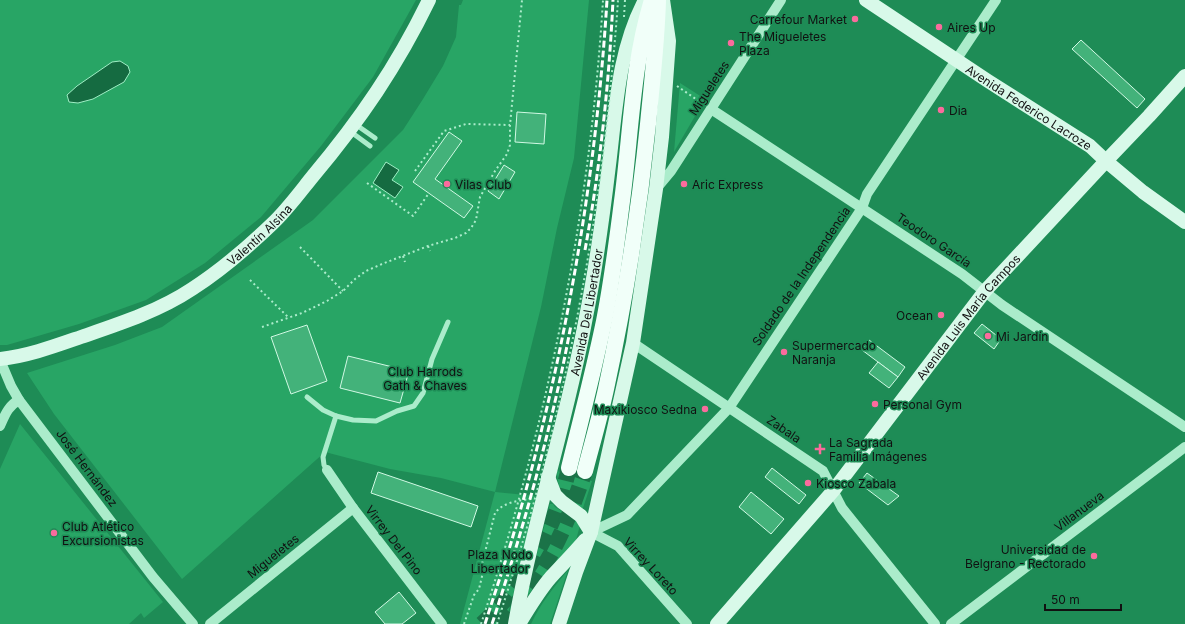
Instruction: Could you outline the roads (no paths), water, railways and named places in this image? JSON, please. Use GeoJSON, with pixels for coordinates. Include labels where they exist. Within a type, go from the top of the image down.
{"type":"FeatureCollection","features":[{"type":"Feature","properties":{"kind":"main road","name":"Valentín Alsina"},"geometry":{"type":"LineString","coordinates":[[0,360],[13,358],[92,333],[162,305],[193,288],[236,256],[273,223],[352,127],[386,78],[414,31],[429,0]]}},
{"type":"Feature","properties":{"kind":"main road","name":"Avenida Del Libertador"},"geometry":{"type":"LineString","coordinates":[[515,624],[522,583],[576,371],[604,207],[620,77],[626,48],[634,24],[646,0]]}},
{"type":"Feature","properties":{"kind":"main road","name":"Avenida Del Libertador"},"geometry":{"type":"LineString","coordinates":[[652,0],[645,22],[640,46],[615,253],[604,319],[589,389],[577,470],[607,384],[621,317],[642,188],[658,25],[658,0]]}},
{"type":"Feature","properties":{"kind":"main road"},"geometry":{"type":"LineString","coordinates":[[559,624],[591,532],[633,343],[656,189],[662,137],[669,41],[664,0]]}},
{"type":"Feature","properties":{"kind":"main road","name":"Avenida Federico Lacroze"},"geometry":{"type":"LineString","coordinates":[[866,0],[1090,146],[1143,192],[1185,222]]}},
{"type":"Feature","properties":{"kind":"main road","name":"Avenida Luis María Campos"},"geometry":{"type":"LineString","coordinates":[[717,624],[833,491],[985,291],[1185,76]]}},
{"type":"Feature","properties":{"kind":"main road"},"geometry":{"type":"LineString","coordinates":[[548,477],[555,495],[581,516],[591,532]]}},
{"type":"Feature","properties":{"kind":"main road"},"geometry":{"type":"LineString","coordinates":[[519,624],[536,596],[550,578],[574,553],[591,532]]}},
{"type":"Feature","properties":{"kind":"street","name":"Migueletes"},"geometry":{"type":"LineString","coordinates":[[656,189],[671,171],[781,0]]}},
{"type":"Feature","properties":{"kind":"street","name":"Soldado de la Independencia"},"geometry":{"type":"LineString","coordinates":[[591,532],[627,515],[729,408],[862,208],[867,194],[996,0]]}},
{"type":"Feature","properties":{"kind":"street","name":"Teodoro García"},"geometry":{"type":"LineString","coordinates":[[711,109],[962,274],[1002,305],[1185,427]]}},
{"type":"Feature","properties":{"kind":"street","name":"Zabala"},"geometry":{"type":"LineString","coordinates":[[633,343],[823,471],[842,508],[935,624]]}},
{"type":"Feature","properties":{"kind":"street","name":"José Hernández"},"geometry":{"type":"LineString","coordinates":[[0,360],[19,400],[153,577],[193,624]]}},
{"type":"Feature","properties":{"kind":"street"},"geometry":{"type":"LineString","coordinates":[[0,426],[6,411],[19,400]]}},
{"type":"Feature","properties":{"kind":"street","name":"Villanueva"},"geometry":{"type":"LineString","coordinates":[[951,624],[1185,447]]}},
{"type":"Feature","properties":{"kind":"street","name":"Virrey Del Pino"},"geometry":{"type":"LineString","coordinates":[[327,470],[353,508],[442,624]]}},
{"type":"Feature","properties":{"kind":"street","name":"Migueletes"},"geometry":{"type":"LineString","coordinates":[[210,624],[353,508]]}},
{"type":"Feature","properties":{"kind":"street","name":"Virrey Loreto"},"geometry":{"type":"LineString","coordinates":[[591,532],[618,546],[687,624]]}},
{"type":"Feature","properties":{"kind":"lane"},"geometry":{"type":"LineString","coordinates":[[352,127],[376,138]]}},
{"type":"Feature","properties":{"kind":"lane"},"geometry":{"type":"LineString","coordinates":[[352,127],[370,146]]}},
{"type":"Feature","properties":{"kind":"lane"},"geometry":{"type":"LineString","coordinates":[[307,397],[323,410],[336,416],[353,420],[376,421],[397,411],[414,406],[423,393],[432,360],[448,322]]}},
{"type":"Feature","properties":{"kind":"lane"},"geometry":{"type":"LineString","coordinates":[[327,470],[324,465],[323,456],[336,416]]}},
{"type":"Feature","properties":{"kind":"tunnel"},"geometry":{"type":"LineString","coordinates":[[482,624],[518,584],[537,553],[553,520],[569,468]]}},
{"type":"Feature","properties":{"kind":"tunnel"},"geometry":{"type":"LineString","coordinates":[[499,624],[529,588],[559,539],[585,471]]}},
{"type":"Feature","properties":{"kind":"railway"},"geometry":{"type":"LineString","coordinates":[[485,624],[512,541],[533,464],[549,399],[576,267],[595,134],[607,0]]}},
{"type":"Feature","properties":{"kind":"railway"},"geometry":{"type":"LineString","coordinates":[[585,250],[603,126],[613,0]]}},
{"type":"Feature","properties":{"kind":"railway"},"geometry":{"type":"LineString","coordinates":[[492,624],[515,550],[546,439],[571,325]]}},
{"type":"Feature","properties":{"kind":"place","name":"Carrefour Market"},"geometry":{"type":"Point","coordinates":[855,19]}},
{"type":"Feature","properties":{"kind":"place","name":"Aires Up"},"geometry":{"type":"Point","coordinates":[939,27]}},
{"type":"Feature","properties":{"kind":"place","name":"The Migueletes Plaza"},"geometry":{"type":"Point","coordinates":[731,43]}},
{"type":"Feature","properties":{"kind":"place","name":"Dia"},"geometry":{"type":"Point","coordinates":[941,110]}},
{"type":"Feature","properties":{"kind":"place","name":"Vilas Club"},"geometry":{"type":"Point","coordinates":[447,184]}},
{"type":"Feature","properties":{"kind":"place","name":"Aric Express"},"geometry":{"type":"Point","coordinates":[684,184]}},
{"type":"Feature","properties":{"kind":"place","name":"Ocean"},"geometry":{"type":"Point","coordinates":[941,315]}},
{"type":"Feature","properties":{"kind":"place","name":"Mi Jardín"},"geometry":{"type":"Point","coordinates":[988,336]}},
{"type":"Feature","properties":{"kind":"place","name":"Supermercado Naranja"},"geometry":{"type":"Point","coordinates":[784,352]}},
{"type":"Feature","properties":{"kind":"place","name":"Personal Gym"},"geometry":{"type":"Point","coordinates":[875,404]}},
{"type":"Feature","properties":{"kind":"place","name":"Maxikiosco Sedna"},"geometry":{"type":"Point","coordinates":[705,409]}},
{"type":"Feature","properties":{"kind":"place","name":"La Sagrada Familia Imágenes"},"geometry":{"type":"Point","coordinates":[820,449]}},
{"type":"Feature","properties":{"kind":"place","name":"Kiosco Zabala"},"geometry":{"type":"Point","coordinates":[808,483]}},
{"type":"Feature","properties":{"kind":"place","name":"Club Atlético Excursionistas"},"geometry":{"type":"Point","coordinates":[54,533]}},
{"type":"Feature","properties":{"kind":"place","name":"Universidad de Belgrano - Rectorado"},"geometry":{"type":"Point","coordinates":[1094,556]}},
{"type":"Feature","properties":{"kind":"park label","name":"Club Harrods Gath & Chaves"},"geometry":{"type":"Point","coordinates":[425,378]}},
{"type":"Feature","properties":{"kind":"park label","name":"Plaza Nodo Libertador"},"geometry":{"type":"Point","coordinates":[500,561]}}]}
